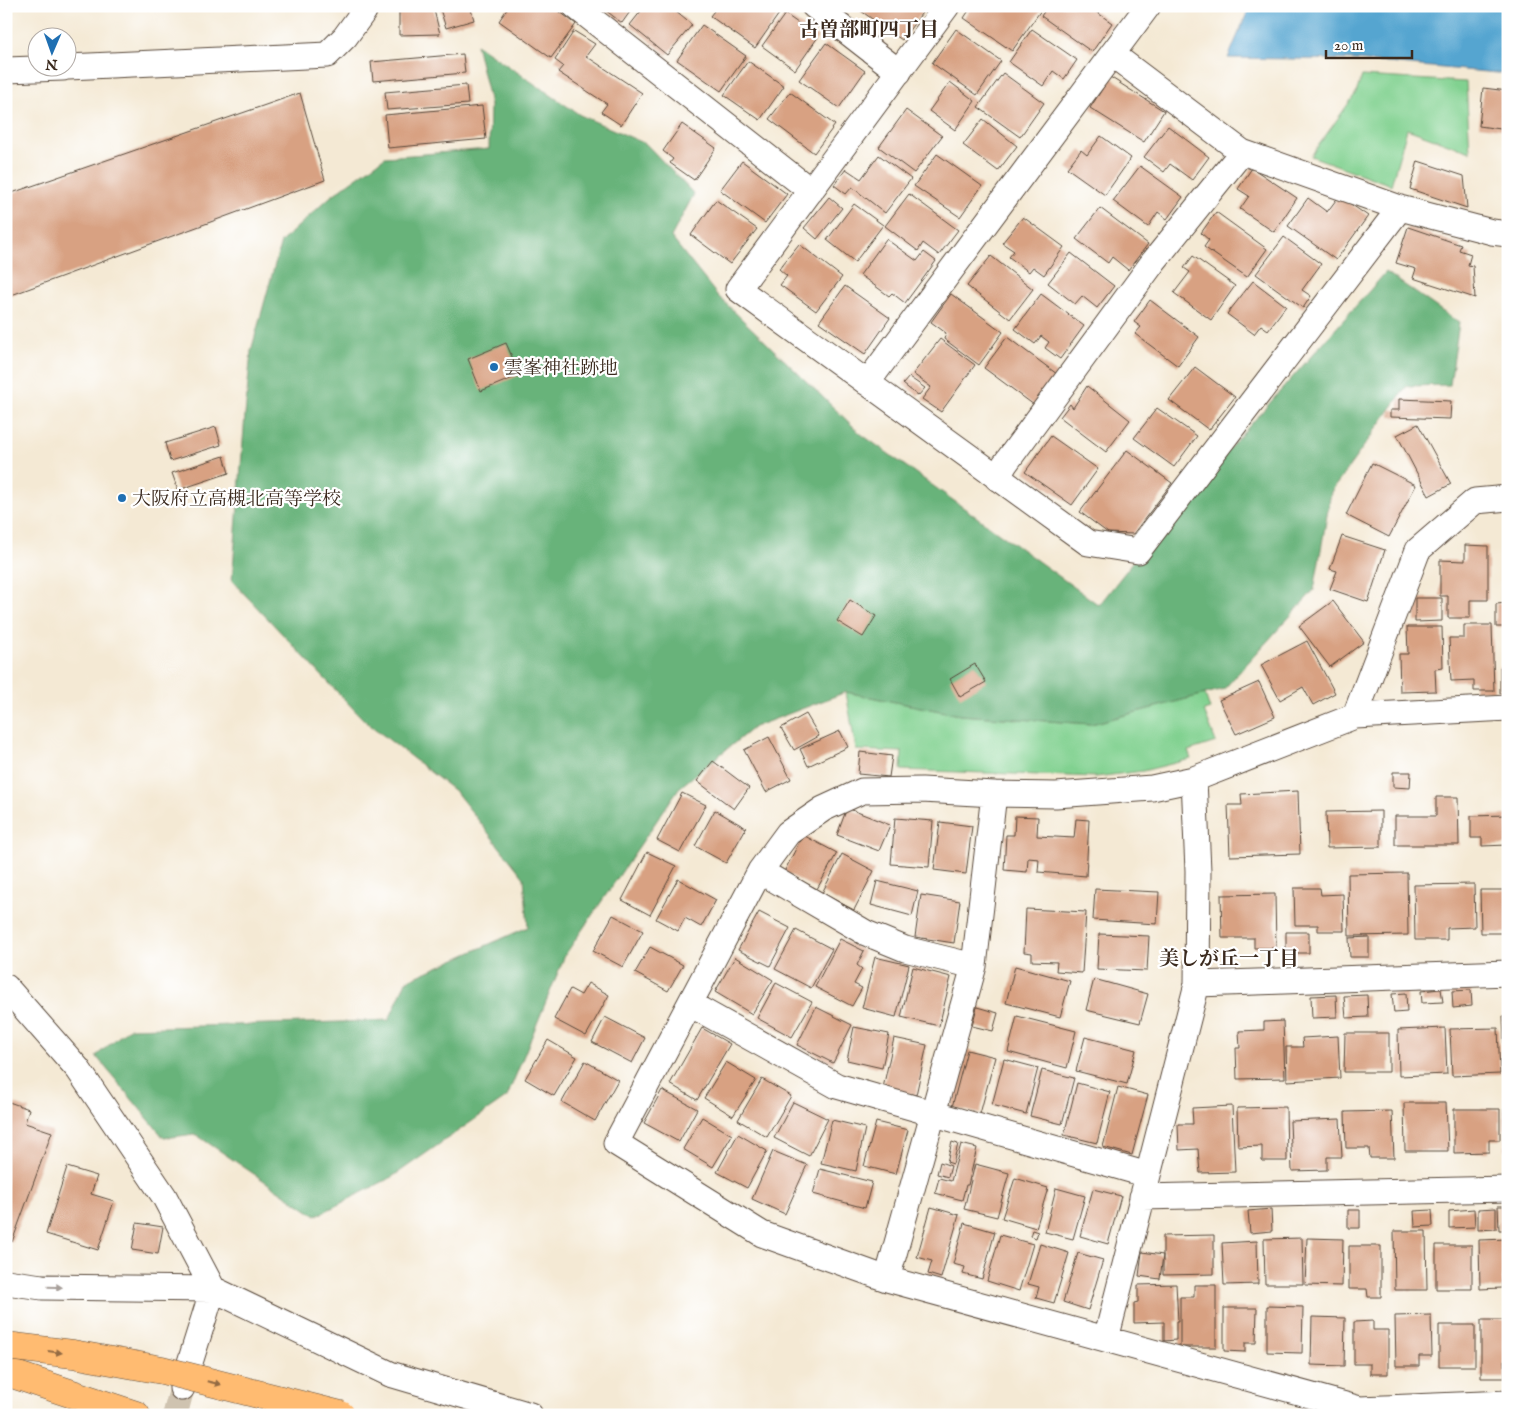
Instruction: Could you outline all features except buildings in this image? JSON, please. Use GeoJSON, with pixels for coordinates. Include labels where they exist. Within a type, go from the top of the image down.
{"type":"FeatureCollection","features":[{"type":"Feature","properties":{"kind":"highway"},"geometry":{"type":"LineString","coordinates":[[6,1346],[72,1354],[162,1370],[341,1415]]}},
{"type":"Feature","properties":{"kind":"highway"},"geometry":{"type":"LineString","coordinates":[[6,1372],[136,1415]]}},
{"type":"Feature","properties":{"kind":"street"},"geometry":{"type":"LineString","coordinates":[[78,67],[328,55],[364,11],[365,6]]}},
{"type":"Feature","properties":{"kind":"street"},"geometry":{"type":"LineString","coordinates":[[575,6],[811,191]]}},
{"type":"Feature","properties":{"kind":"street"},"geometry":{"type":"LineString","coordinates":[[814,6],[899,72]]}},
{"type":"Feature","properties":{"kind":"street"},"geometry":{"type":"LineString","coordinates":[[947,6],[738,289],[1088,544],[1138,551],[1400,208]]}},
{"type":"Feature","properties":{"kind":"street"},"geometry":{"type":"LineString","coordinates":[[867,383],[1148,6]]}},
{"type":"Feature","properties":{"kind":"street"},"geometry":{"type":"LineString","coordinates":[[1112,54],[1242,152],[1400,208],[1492,232],[1508,234]]}},
{"type":"Feature","properties":{"kind":"street"},"geometry":{"type":"LineString","coordinates":[[6,70],[28,69]]}},
{"type":"Feature","properties":{"kind":"street"},"geometry":{"type":"LineString","coordinates":[[997,478],[1004,464],[1154,261],[1242,152]]}},
{"type":"Feature","properties":{"kind":"street"},"geometry":{"type":"LineString","coordinates":[[1355,716],[1418,550],[1475,501],[1508,498]]}},
{"type":"Feature","properties":{"kind":"street"},"geometry":{"type":"LineString","coordinates":[[1508,708],[1355,716],[1194,779],[1152,788],[1056,795],[922,790],[862,791],[823,809],[788,833],[760,871],[616,1143],[762,1234],[887,1279],[1360,1409],[1508,1403]]}},
{"type":"Feature","properties":{"kind":"street"},"geometry":{"type":"LineString","coordinates":[[1106,1339],[1197,984],[1198,871],[1194,779]]}},
{"type":"Feature","properties":{"kind":"street"},"geometry":{"type":"LineString","coordinates":[[887,1279],[974,966],[994,794]]}},
{"type":"Feature","properties":{"kind":"street"},"geometry":{"type":"LineString","coordinates":[[760,871],[866,933],[905,949],[974,966]]}},
{"type":"Feature","properties":{"kind":"street"},"geometry":{"type":"LineString","coordinates":[[1197,984],[1508,973]]}},
{"type":"Feature","properties":{"kind":"street"},"geometry":{"type":"LineString","coordinates":[[6,987],[72,1062],[89,1085],[164,1196],[213,1289],[182,1388]]}},
{"type":"Feature","properties":{"kind":"street"},"geometry":{"type":"LineString","coordinates":[[690,1004],[838,1086],[934,1114],[1145,1186],[1508,1189]]}},
{"type":"Feature","properties":{"kind":"street"},"geometry":{"type":"LineString","coordinates":[[6,1282],[42,1287],[213,1289],[390,1374],[530,1415]]}},
{"type":"Feature","properties":{"kind":"green space"},"geometry":{"type":"Polygon","coordinates":[[[476,44],[580,115],[646,144],[694,194],[671,237],[717,295],[861,434],[1099,605],[1172,513],[1386,272],[1459,323],[1450,385],[1407,386],[1331,492],[1314,590],[1224,689],[1091,724],[960,715],[846,692],[754,727],[679,788],[565,955],[507,1097],[392,1177],[316,1216],[195,1134],[164,1138],[96,1056],[129,1028],[389,1020],[406,981],[528,927],[524,878],[456,792],[365,721],[232,581],[251,351],[281,242],[330,197],[385,157],[489,149],[490,104],[476,44]]]}},
{"type":"Feature","properties":{"kind":"green space"},"geometry":{"type":"Polygon","coordinates":[[[1362,76],[1466,82],[1470,152],[1407,129],[1391,185],[1311,156],[1356,93],[1362,76]]]}},
{"type":"Feature","properties":{"kind":"green space"},"geometry":{"type":"Polygon","coordinates":[[[846,692],[960,715],[1091,724],[1205,694],[1210,709],[1204,711],[1216,742],[1188,751],[1191,759],[1143,771],[1096,777],[901,770],[902,752],[856,750],[846,692]]]}},
{"type":"Feature","properties":{"kind":"water"},"geometry":{"type":"Polygon","coordinates":[[[1250,6],[1508,6],[1508,74],[1355,60],[1228,58],[1250,6]]]}},
{"type":"Feature","properties":{"kind":"tunnel"},"geometry":{"type":"LineString","coordinates":[[175,1415],[182,1388]]}},
{"type":"Feature","properties":{"kind":"place","name":"雲峯神社跡地"},"geometry":{"type":"Point","coordinates":[494,367]}},
{"type":"Feature","properties":{"kind":"place","name":"大阪府立高槻北高等学校"},"geometry":{"type":"Point","coordinates":[122,498]}},
{"type":"Feature","properties":{"kind":"district","name":"古曽部町四丁目"},"geometry":{"type":"Point","coordinates":[869,29]}},
{"type":"Feature","properties":{"kind":"district","name":"美しが丘一丁目"},"geometry":{"type":"Point","coordinates":[1229,958]}}]}
